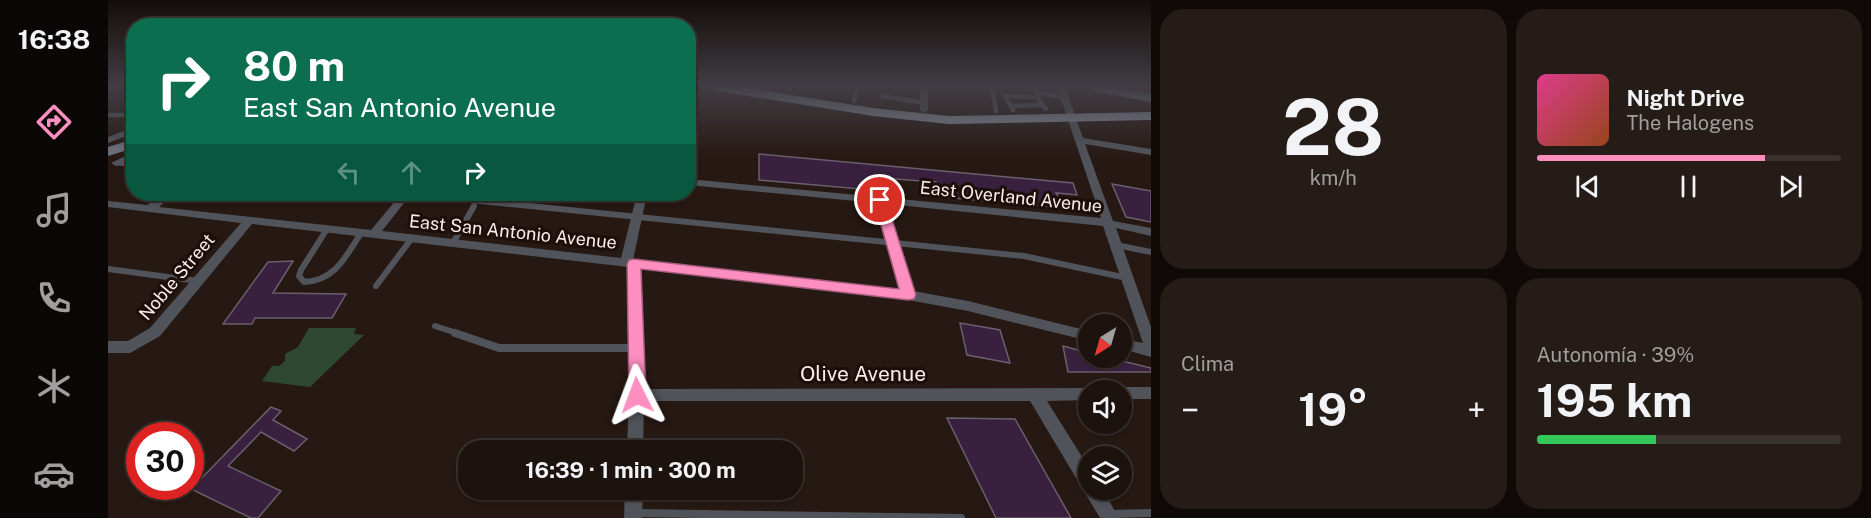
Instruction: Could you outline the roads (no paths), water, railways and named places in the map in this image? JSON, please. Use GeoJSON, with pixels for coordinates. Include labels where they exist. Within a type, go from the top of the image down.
{"type":"FeatureCollection","features":[{"type":"Feature","properties":{"kind":"main road"},"geometry":{"type":"LineString","coordinates":[[877,111],[915,117],[982,121],[1028,111]]}},
{"type":"Feature","properties":{"kind":"main road"},"geometry":{"type":"LineString","coordinates":[[1119,111],[1151,116]]}},
{"type":"Feature","properties":{"kind":"street"},"geometry":{"type":"LineString","coordinates":[[1069,111],[1151,349],[1132,346]]}},
{"type":"Feature","properties":{"kind":"street"},"geometry":{"type":"LineString","coordinates":[[108,140],[126,133]]}},
{"type":"Feature","properties":{"kind":"street"},"geometry":{"type":"LineString","coordinates":[[108,146],[126,140]]}},
{"type":"Feature","properties":{"kind":"street"},"geometry":{"type":"LineString","coordinates":[[1078,140],[1151,152]]}},
{"type":"Feature","properties":{"kind":"street"},"geometry":{"type":"LineString","coordinates":[[112,158],[126,148]]}},
{"type":"Feature","properties":{"kind":"street","name":"East Overland Avenue"},"geometry":{"type":"LineString","coordinates":[[696,183],[1106,223],[1151,232]]}},
{"type":"Feature","properties":{"kind":"street"},"geometry":{"type":"LineString","coordinates":[[880,200],[908,295]]}},
{"type":"Feature","properties":{"kind":"street"},"geometry":{"type":"LineString","coordinates":[[149,208],[159,201]]}},
{"type":"Feature","properties":{"kind":"street"},"geometry":{"type":"LineString","coordinates":[[367,234],[399,201]]}},
{"type":"Feature","properties":{"kind":"street"},"geometry":{"type":"LineString","coordinates":[[635,440],[637,395],[630,263],[640,201]]}},
{"type":"Feature","properties":{"kind":"street","name":"East San Antonio Avenue"},"geometry":{"type":"LineString","coordinates":[[108,204],[908,295],[968,306],[1078,333]]}},
{"type":"Feature","properties":{"kind":"street","name":"Noble Street"},"geometry":{"type":"LineString","coordinates":[[108,347],[125,348],[139,344],[155,332],[249,220]]}},
{"type":"Feature","properties":{"kind":"street"},"geometry":{"type":"LineString","coordinates":[[1132,393],[1151,393]]}},
{"type":"Feature","properties":{"kind":"street","name":"Olive Avenue"},"geometry":{"type":"LineString","coordinates":[[637,395],[1078,394]]}},
{"type":"Feature","properties":{"kind":"street"},"geometry":{"type":"LineString","coordinates":[[1035,395],[1078,466]]}},
{"type":"Feature","properties":{"kind":"street"},"geometry":{"type":"LineString","coordinates":[[633,516],[634,500]]}},
{"type":"Feature","properties":{"kind":"street"},"geometry":{"type":"LineString","coordinates":[[1099,500],[1108,516]]}},
{"type":"Feature","properties":{"kind":"lane"},"geometry":{"type":"LineString","coordinates":[[108,115],[126,115]]}},
{"type":"Feature","properties":{"kind":"lane"},"geometry":{"type":"LineString","coordinates":[[477,201],[1024,256],[1127,278]]}},
{"type":"Feature","properties":{"kind":"lane"},"geometry":{"type":"LineString","coordinates":[[453,243],[474,206]]}},
{"type":"Feature","properties":{"kind":"lane"},"geometry":{"type":"LineString","coordinates":[[327,229],[300,270],[299,276],[303,282],[322,282],[331,276],[367,234]]}},
{"type":"Feature","properties":{"kind":"lane"},"geometry":{"type":"LineString","coordinates":[[376,286],[412,238]]}},
{"type":"Feature","properties":{"kind":"lane"},"geometry":{"type":"LineString","coordinates":[[1114,245],[1151,252]]}},
{"type":"Feature","properties":{"kind":"lane"},"geometry":{"type":"LineString","coordinates":[[108,269],[198,281]]}},
{"type":"Feature","properties":{"kind":"lane"},"geometry":{"type":"LineString","coordinates":[[435,326],[499,348],[635,348]]}},
{"type":"Feature","properties":{"kind":"lane"},"geometry":{"type":"LineString","coordinates":[[1108,516],[1151,513]]}},
{"type":"Feature","properties":{"kind":"lane"},"geometry":{"type":"LineString","coordinates":[[633,516],[962,518]]}}]}
